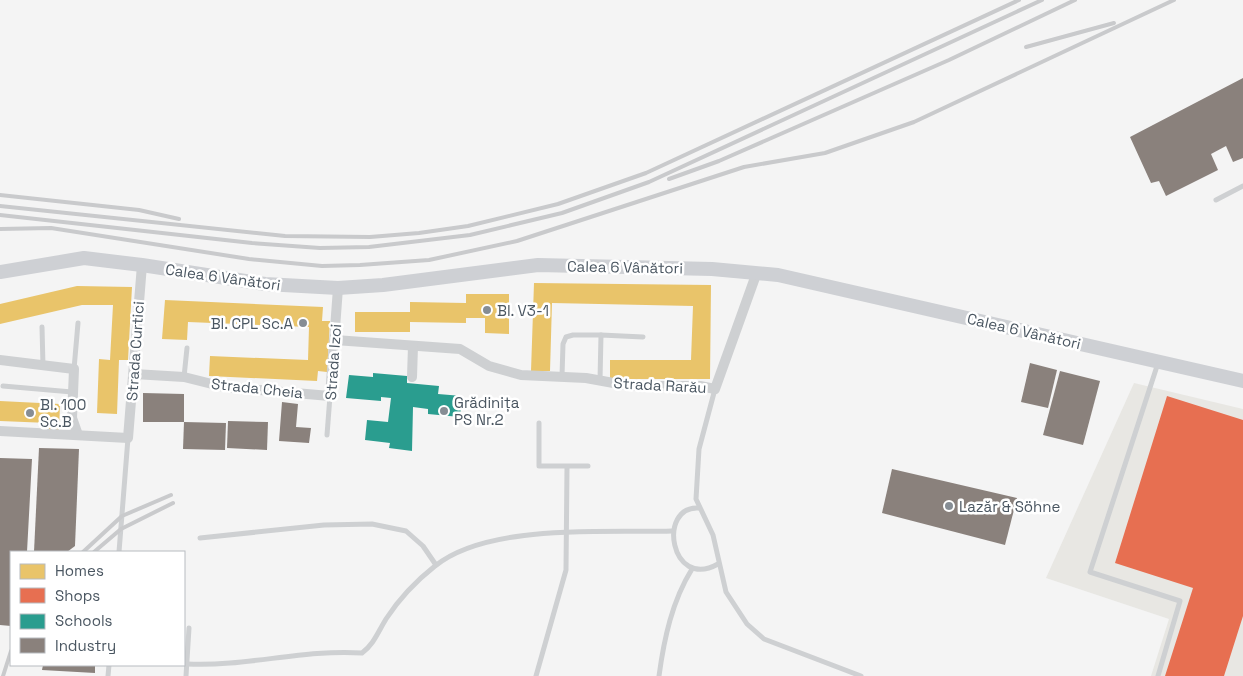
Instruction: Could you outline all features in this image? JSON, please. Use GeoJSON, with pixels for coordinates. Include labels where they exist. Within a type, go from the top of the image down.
{"type":"FeatureCollection","features":[{"type":"Feature","properties":{"kind":"main road","name":"Calea 6 Vânători"},"geometry":{"type":"LineString","coordinates":[[0,272],[84,258],[274,285],[338,288],[383,285],[538,265],[712,268],[757,272],[1243,381]]}},
{"type":"Feature","properties":{"kind":"street","name":"Strada Curtici"},"geometry":{"type":"LineString","coordinates":[[128,438],[142,265]]}},
{"type":"Feature","properties":{"kind":"street","name":"Strada Rarău"},"geometry":{"type":"LineString","coordinates":[[335,340],[460,349],[496,368],[521,375],[562,376],[630,386],[700,386],[715,389],[757,272]]}},
{"type":"Feature","properties":{"kind":"street","name":"Strada Izoi"},"geometry":{"type":"LineString","coordinates":[[330,396],[338,288]]}},
{"type":"Feature","properties":{"kind":"street"},"geometry":{"type":"LineString","coordinates":[[412,377],[413,346]]}},
{"type":"Feature","properties":{"kind":"street"},"geometry":{"type":"LineString","coordinates":[[0,360],[43,367],[74,368],[72,418],[78,435]]}},
{"type":"Feature","properties":{"kind":"street","name":"Strada Cheia"},"geometry":{"type":"LineString","coordinates":[[134,374],[184,377],[224,387],[330,396]]}},
{"type":"Feature","properties":{"kind":"street"},"geometry":{"type":"LineString","coordinates":[[0,431],[128,438]]}},
{"type":"Feature","properties":{"kind":"lane"},"geometry":{"type":"LineString","coordinates":[[1216,200],[1243,186]]}},
{"type":"Feature","properties":{"kind":"lane"},"geometry":{"type":"LineString","coordinates":[[74,368],[78,324]]}},
{"type":"Feature","properties":{"kind":"lane"},"geometry":{"type":"LineString","coordinates":[[42,327],[43,367]]}},
{"type":"Feature","properties":{"kind":"lane"},"geometry":{"type":"LineString","coordinates":[[562,376],[563,344],[566,338],[573,335],[642,337]]}},
{"type":"Feature","properties":{"kind":"lane","name":"Strada Rarău"},"geometry":{"type":"LineString","coordinates":[[600,381],[601,335]]}},
{"type":"Feature","properties":{"kind":"lane"},"geometry":{"type":"LineString","coordinates":[[184,377],[187,348]]}},
{"type":"Feature","properties":{"kind":"lane"},"geometry":{"type":"LineString","coordinates":[[1158,362],[1090,572],[1180,601],[1158,676]]}},
{"type":"Feature","properties":{"kind":"lane"},"geometry":{"type":"LineString","coordinates":[[3,386],[72,392]]}},
{"type":"Feature","properties":{"kind":"lane"},"geometry":{"type":"LineString","coordinates":[[715,389],[699,449],[696,499],[713,535],[718,564],[726,592],[747,624],[764,639],[861,676]]}},
{"type":"Feature","properties":{"kind":"lane","name":"Strada Izoi"},"geometry":{"type":"LineString","coordinates":[[328,435],[330,396]]}},
{"type":"Feature","properties":{"kind":"lane"},"geometry":{"type":"LineString","coordinates":[[539,423],[539,466],[588,466]]}},
{"type":"Feature","properties":{"kind":"lane","name":"Strada Curtici"},"geometry":{"type":"LineString","coordinates":[[119,551],[128,438]]}},
{"type":"Feature","properties":{"kind":"lane"},"geometry":{"type":"LineString","coordinates":[[536,676],[566,570],[567,467]]}},
{"type":"Feature","properties":{"kind":"lane"},"geometry":{"type":"LineString","coordinates":[[699,508],[690,507],[681,514],[672,531],[675,545],[683,562],[692,569],[706,571],[718,564]]}},
{"type":"Feature","properties":{"kind":"lane"},"geometry":{"type":"LineString","coordinates":[[200,538],[324,525],[372,524],[406,531],[423,546],[436,565]]}},
{"type":"Feature","properties":{"kind":"lane"},"geometry":{"type":"LineString","coordinates":[[187,664],[237,664],[307,653],[362,653],[372,645],[386,619],[405,594],[436,565],[467,549],[510,537],[672,531]]}},
{"type":"Feature","properties":{"kind":"lane"},"geometry":{"type":"LineString","coordinates":[[659,676],[663,647],[680,589],[692,569]]}},
{"type":"Feature","properties":{"kind":"lane"},"geometry":{"type":"LineString","coordinates":[[186,676],[189,628]]}},
{"type":"Feature","properties":{"kind":"shaded area"},"geometry":{"type":"Polygon","coordinates":[[[1134,383],[1243,409],[1243,676],[1151,676],[1169,619],[1046,578],[1134,383]]]}},
{"type":"Feature","properties":{"kind":"building: Homes"},"geometry":{"type":"Polygon","coordinates":[[[534,283],[711,285],[710,379],[610,379],[610,360],[691,360],[693,306],[552,303],[550,371],[531,371],[534,283]]]}},
{"type":"Feature","properties":{"kind":"building: Homes"},"geometry":{"type":"Polygon","coordinates":[[[77,286],[132,287],[128,360],[119,360],[117,414],[97,413],[99,359],[110,360],[113,305],[82,305],[0,324],[0,304],[77,286]]]}},
{"type":"Feature","properties":{"kind":"building: Homes"},"geometry":{"type":"Polygon","coordinates":[[[466,294],[509,294],[509,334],[485,333],[485,318],[466,318],[466,323],[410,322],[410,332],[355,332],[355,312],[410,312],[410,302],[466,303],[466,294]]]}},
{"type":"Feature","properties":{"kind":"building: Homes"},"geometry":{"type":"Polygon","coordinates":[[[165,300],[323,307],[322,321],[330,321],[327,372],[318,371],[317,381],[209,376],[210,356],[308,360],[309,327],[188,322],[187,340],[162,339],[165,300]]]}},
{"type":"Feature","properties":{"kind":"building: Homes","name":"Bl. 100 Sc.B"},"geometry":{"type":"Polygon","coordinates":[[[0,401],[60,404],[59,430],[49,430],[49,423],[0,421],[0,401]]]}},
{"type":"Feature","properties":{"kind":"building: Shops"},"geometry":{"type":"Polygon","coordinates":[[[1167,396],[1243,420],[1243,616],[1224,676],[1165,676],[1193,588],[1115,563],[1167,396]]]}},
{"type":"Feature","properties":{"kind":"building: Schools","name":"Grădinița PS Nr.2"},"geometry":{"type":"Polygon","coordinates":[[[373,373],[407,376],[407,383],[439,386],[438,394],[462,396],[460,417],[428,414],[428,409],[413,407],[412,451],[389,448],[390,443],[365,440],[367,420],[388,422],[391,398],[381,397],[381,401],[346,398],[349,375],[373,377],[373,373]]]}},
{"type":"Feature","properties":{"kind":"building: Industry"},"geometry":{"type":"Polygon","coordinates":[[[1243,78],[1243,158],[1233,162],[1226,146],[1211,154],[1218,170],[1166,196],[1159,181],[1151,183],[1130,137],[1243,78]]]}},
{"type":"Feature","properties":{"kind":"building: Industry"},"geometry":{"type":"Polygon","coordinates":[[[1030,363],[1057,370],[1048,408],[1021,402],[1030,363]]]}},
{"type":"Feature","properties":{"kind":"building: Industry"},"geometry":{"type":"Polygon","coordinates":[[[1060,371],[1100,381],[1083,445],[1043,435],[1060,371]]]}},
{"type":"Feature","properties":{"kind":"building: Industry"},"geometry":{"type":"Polygon","coordinates":[[[143,393],[184,394],[184,422],[143,422],[143,393]]]}},
{"type":"Feature","properties":{"kind":"building: Industry"},"geometry":{"type":"Polygon","coordinates":[[[282,402],[298,404],[296,427],[311,428],[309,443],[279,441],[282,402]]]}},
{"type":"Feature","properties":{"kind":"building: Industry"},"geometry":{"type":"Polygon","coordinates":[[[228,421],[268,422],[267,450],[227,448],[228,421]]]}},
{"type":"Feature","properties":{"kind":"building: Industry"},"geometry":{"type":"Polygon","coordinates":[[[184,422],[226,423],[225,450],[183,449],[184,422]]]}},
{"type":"Feature","properties":{"kind":"building: Industry"},"geometry":{"type":"Polygon","coordinates":[[[39,448],[79,449],[75,546],[68,551],[34,551],[39,448]]]}},
{"type":"Feature","properties":{"kind":"building: Industry"},"geometry":{"type":"Polygon","coordinates":[[[0,458],[32,459],[27,551],[10,551],[10,626],[0,625],[0,458]]]}},
{"type":"Feature","properties":{"kind":"building: Industry","name":"Lazăr & Söhne"},"geometry":{"type":"Polygon","coordinates":[[[892,469],[1017,498],[1005,545],[882,513],[892,469]]]}},
{"type":"Feature","properties":{"kind":"building: Industry"},"geometry":{"type":"Polygon","coordinates":[[[43,666],[95,666],[95,673],[42,670],[43,666]]]}},
{"type":"Feature","properties":{"kind":"railway"},"geometry":{"type":"LineString","coordinates":[[0,206],[285,236],[370,237],[468,226],[558,204],[646,173],[1019,0]]}},
{"type":"Feature","properties":{"kind":"railway"},"geometry":{"type":"LineString","coordinates":[[0,215],[252,243],[320,248],[369,247],[470,235],[562,213],[649,182],[1042,0]]}},
{"type":"Feature","properties":{"kind":"railway"},"geometry":{"type":"LineString","coordinates":[[669,179],[719,161],[949,60],[1075,0]]}},
{"type":"Feature","properties":{"kind":"railway"},"geometry":{"type":"LineString","coordinates":[[0,229],[51,228],[249,259],[322,266],[429,260],[517,241],[744,167],[825,153],[914,122],[1174,0]]}},
{"type":"Feature","properties":{"kind":"railway"},"geometry":{"type":"LineString","coordinates":[[1026,47],[1114,23]]}},
{"type":"Feature","properties":{"kind":"railway"},"geometry":{"type":"LineString","coordinates":[[0,195],[139,210],[179,219]]}},
{"type":"Feature","properties":{"kind":"railway"},"geometry":{"type":"LineString","coordinates":[[84,551],[122,516],[171,495]]}},
{"type":"Feature","properties":{"kind":"railway"},"geometry":{"type":"LineString","coordinates":[[95,551],[121,529],[173,503]]}},
{"type":"Feature","properties":{"kind":"railway"},"geometry":{"type":"LineString","coordinates":[[3,676],[10,654]]}},
{"type":"Feature","properties":{"kind":"place","name":"Bl. V3-1"},"geometry":{"type":"Point","coordinates":[487,310]}},
{"type":"Feature","properties":{"kind":"place","name":"Bl. CPL Sc.A"},"geometry":{"type":"Point","coordinates":[303,323]}},
{"type":"Feature","properties":{"kind":"place","name":"Grădinița PS Nr.2"},"geometry":{"type":"Point","coordinates":[444,411]}},
{"type":"Feature","properties":{"kind":"place","name":"Bl. 100 Sc.B"},"geometry":{"type":"Point","coordinates":[30,413]}},
{"type":"Feature","properties":{"kind":"place","name":"Lazăr & Söhne"},"geometry":{"type":"Point","coordinates":[949,506]}}]}
